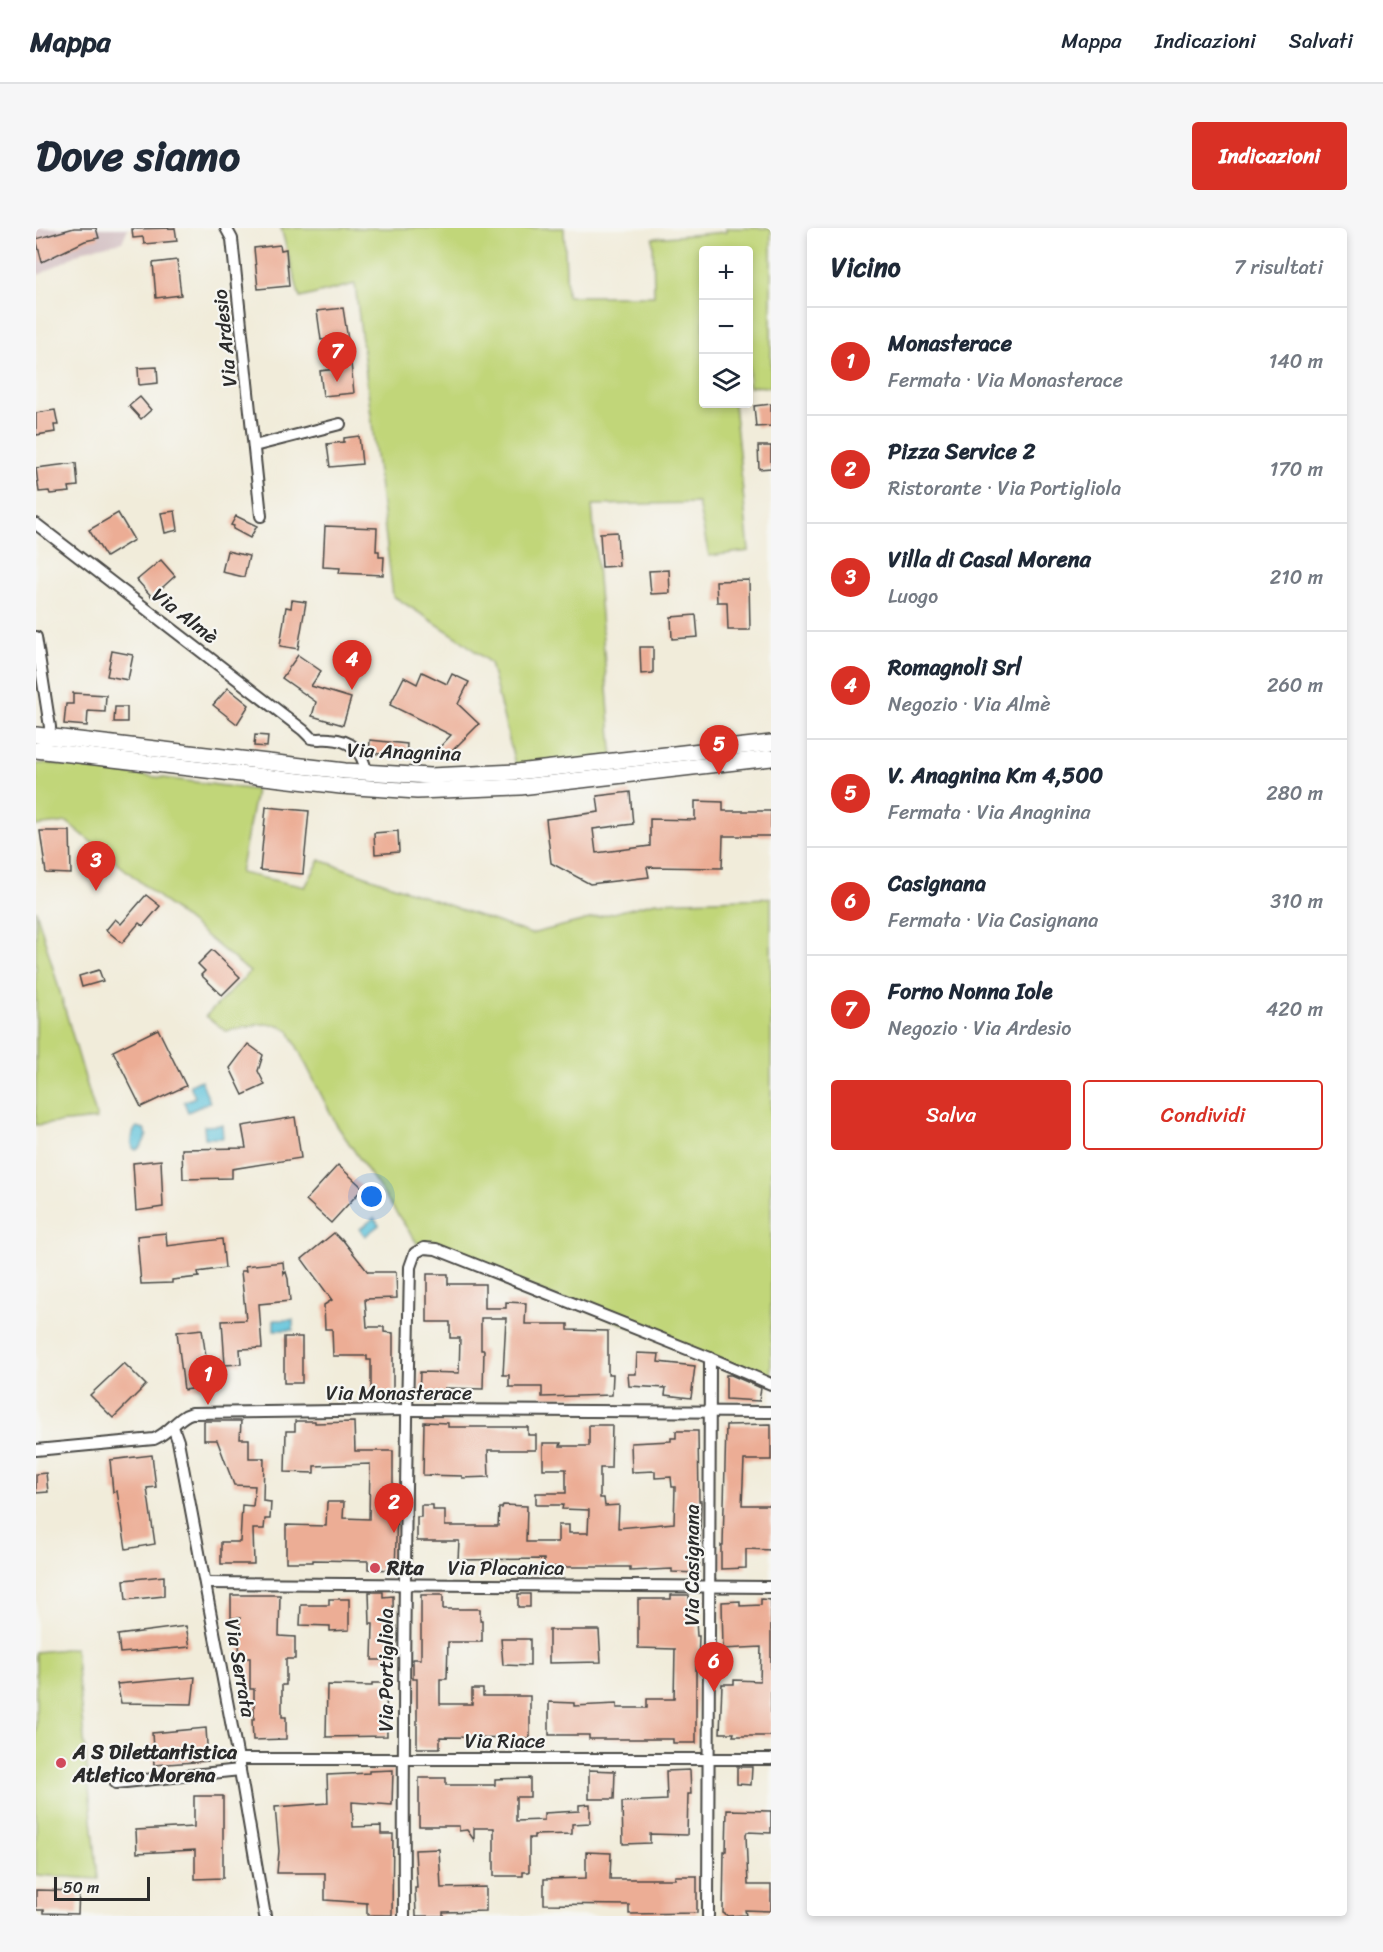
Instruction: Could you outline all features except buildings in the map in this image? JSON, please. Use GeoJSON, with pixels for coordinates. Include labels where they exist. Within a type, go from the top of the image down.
{"type":"FeatureCollection","features":[{"type":"Feature","properties":{"kind":"main road","name":"Via Anagnina"},"geometry":{"type":"LineString","coordinates":[[43,736],[366,772],[430,776],[510,773],[771,743]]}},
{"type":"Feature","properties":{"kind":"main road","name":"Via Anagnina"},"geometry":{"type":"LineString","coordinates":[[36,749],[341,786],[417,791],[520,787],[771,758]]}},
{"type":"Feature","properties":{"kind":"street","name":"Via Ardesio"},"geometry":{"type":"LineString","coordinates":[[226,228],[232,240],[261,516]]}},
{"type":"Feature","properties":{"kind":"street"},"geometry":{"type":"LineString","coordinates":[[254,446],[340,424]]}},
{"type":"Feature","properties":{"kind":"street","name":"Via Almè"},"geometry":{"type":"LineString","coordinates":[[36,524],[303,730],[310,738],[332,739],[354,747],[363,756],[366,772]]}},
{"type":"Feature","properties":{"kind":"street"},"geometry":{"type":"LineString","coordinates":[[36,637],[50,727],[36,749]]}},
{"type":"Feature","properties":{"kind":"street","name":"Via Portigliola"},"geometry":{"type":"LineString","coordinates":[[404,1916],[404,1586],[410,1267],[413,1256],[421,1249],[436,1249],[710,1358]]}},
{"type":"Feature","properties":{"kind":"street"},"geometry":{"type":"LineString","coordinates":[[710,1358],[771,1384]]}},
{"type":"Feature","properties":{"kind":"street","name":"Via Casignana"},"geometry":{"type":"LineString","coordinates":[[708,1916],[710,1358]]}},
{"type":"Feature","properties":{"kind":"street","name":"Via Monasterace"},"geometry":{"type":"LineString","coordinates":[[36,1450],[150,1439],[162,1436],[184,1416],[192,1413],[407,1410],[771,1412]]}},
{"type":"Feature","properties":{"kind":"street","name":"Via Serrata"},"geometry":{"type":"LineString","coordinates":[[173,1427],[178,1441],[206,1583],[265,1916]]}},
{"type":"Feature","properties":{"kind":"street","name":"Via Placanica"},"geometry":{"type":"LineString","coordinates":[[206,1583],[771,1587]]}},
{"type":"Feature","properties":{"kind":"street","name":"Via Riace"},"geometry":{"type":"LineString","coordinates":[[117,1783],[239,1765],[404,1759],[771,1759]]}},
{"type":"Feature","properties":{"kind":"shaded area"},"geometry":{"type":"Polygon","coordinates":[[[36,228],[128,228],[122,242],[85,250],[39,275],[36,270],[36,228]]]}},
{"type":"Feature","properties":{"kind":"green space"},"geometry":{"type":"Polygon","coordinates":[[[281,228],[564,228],[567,296],[654,296],[653,238],[726,232],[726,228],[771,228],[771,387],[753,386],[753,246],[699,246],[699,408],[734,408],[749,551],[709,556],[698,503],[592,505],[613,762],[517,772],[490,663],[457,637],[393,596],[355,284],[300,298],[281,228]]]}},
{"type":"Feature","properties":{"kind":"green space"},"geometry":{"type":"Polygon","coordinates":[[[47,763],[256,790],[240,873],[305,887],[320,860],[531,934],[656,902],[771,898],[771,1384],[436,1249],[421,1249],[336,1124],[289,1031],[267,1024],[226,1031],[206,1016],[250,972],[67,822],[36,826],[36,764],[47,763]]]}},
{"type":"Feature","properties":{"kind":"green space"},"geometry":{"type":"Polygon","coordinates":[[[36,910],[97,1119],[36,1125],[36,910]]]}},
{"type":"Feature","properties":{"kind":"green space","name":"A S Dilettantistica Atletico Morena"},"geometry":{"type":"Polygon","coordinates":[[[75,1648],[98,1879],[36,1875],[36,1652],[75,1648]]]}},
{"type":"Feature","properties":{"kind":"water"},"geometry":{"type":"Polygon","coordinates":[[[201,1080],[210,1102],[188,1112],[184,1102],[195,1097],[190,1085],[201,1080]]]}},
{"type":"Feature","properties":{"kind":"water"},"geometry":{"type":"Polygon","coordinates":[[[222,1125],[223,1138],[205,1138],[204,1126],[222,1125]]]}},
{"type":"Feature","properties":{"kind":"water"},"geometry":{"type":"Polygon","coordinates":[[[137,1127],[144,1129],[147,1135],[141,1147],[136,1150],[133,1148],[132,1140],[137,1127]]]}},
{"type":"Feature","properties":{"kind":"water"},"geometry":{"type":"Polygon","coordinates":[[[374,1218],[379,1225],[365,1236],[360,1229],[374,1218]]]}},
{"type":"Feature","properties":{"kind":"water"},"geometry":{"type":"Polygon","coordinates":[[[274,1320],[293,1320],[293,1330],[274,1330],[274,1320]]]}},
{"type":"Feature","properties":{"kind":"place","name":"Forno Nonna Iole"},"geometry":{"type":"Point","coordinates":[337,382]}},
{"type":"Feature","properties":{"kind":"place","name":"Romagnoli Srl"},"geometry":{"type":"Point","coordinates":[352,690]}},
{"type":"Feature","properties":{"kind":"place","name":"V. Anagnina Km 4,500"},"geometry":{"type":"Point","coordinates":[719,775]}},
{"type":"Feature","properties":{"kind":"place","name":"Villa di Casal Morena"},"geometry":{"type":"Point","coordinates":[96,891]}},
{"type":"Feature","properties":{"kind":"place","name":"Monasterace"},"geometry":{"type":"Point","coordinates":[208,1405]}},
{"type":"Feature","properties":{"kind":"place","name":"Pizza Service 2"},"geometry":{"type":"Point","coordinates":[394,1533]}},
{"type":"Feature","properties":{"kind":"place","name":"Rita"},"geometry":{"type":"Point","coordinates":[375,1568]}},
{"type":"Feature","properties":{"kind":"place","name":"Casignana"},"geometry":{"type":"Point","coordinates":[714,1692]}},
{"type":"Feature","properties":{"kind":"place","name":"A S Dilettantistica Atletico Morena"},"geometry":{"type":"Point","coordinates":[61,1763]}}]}
